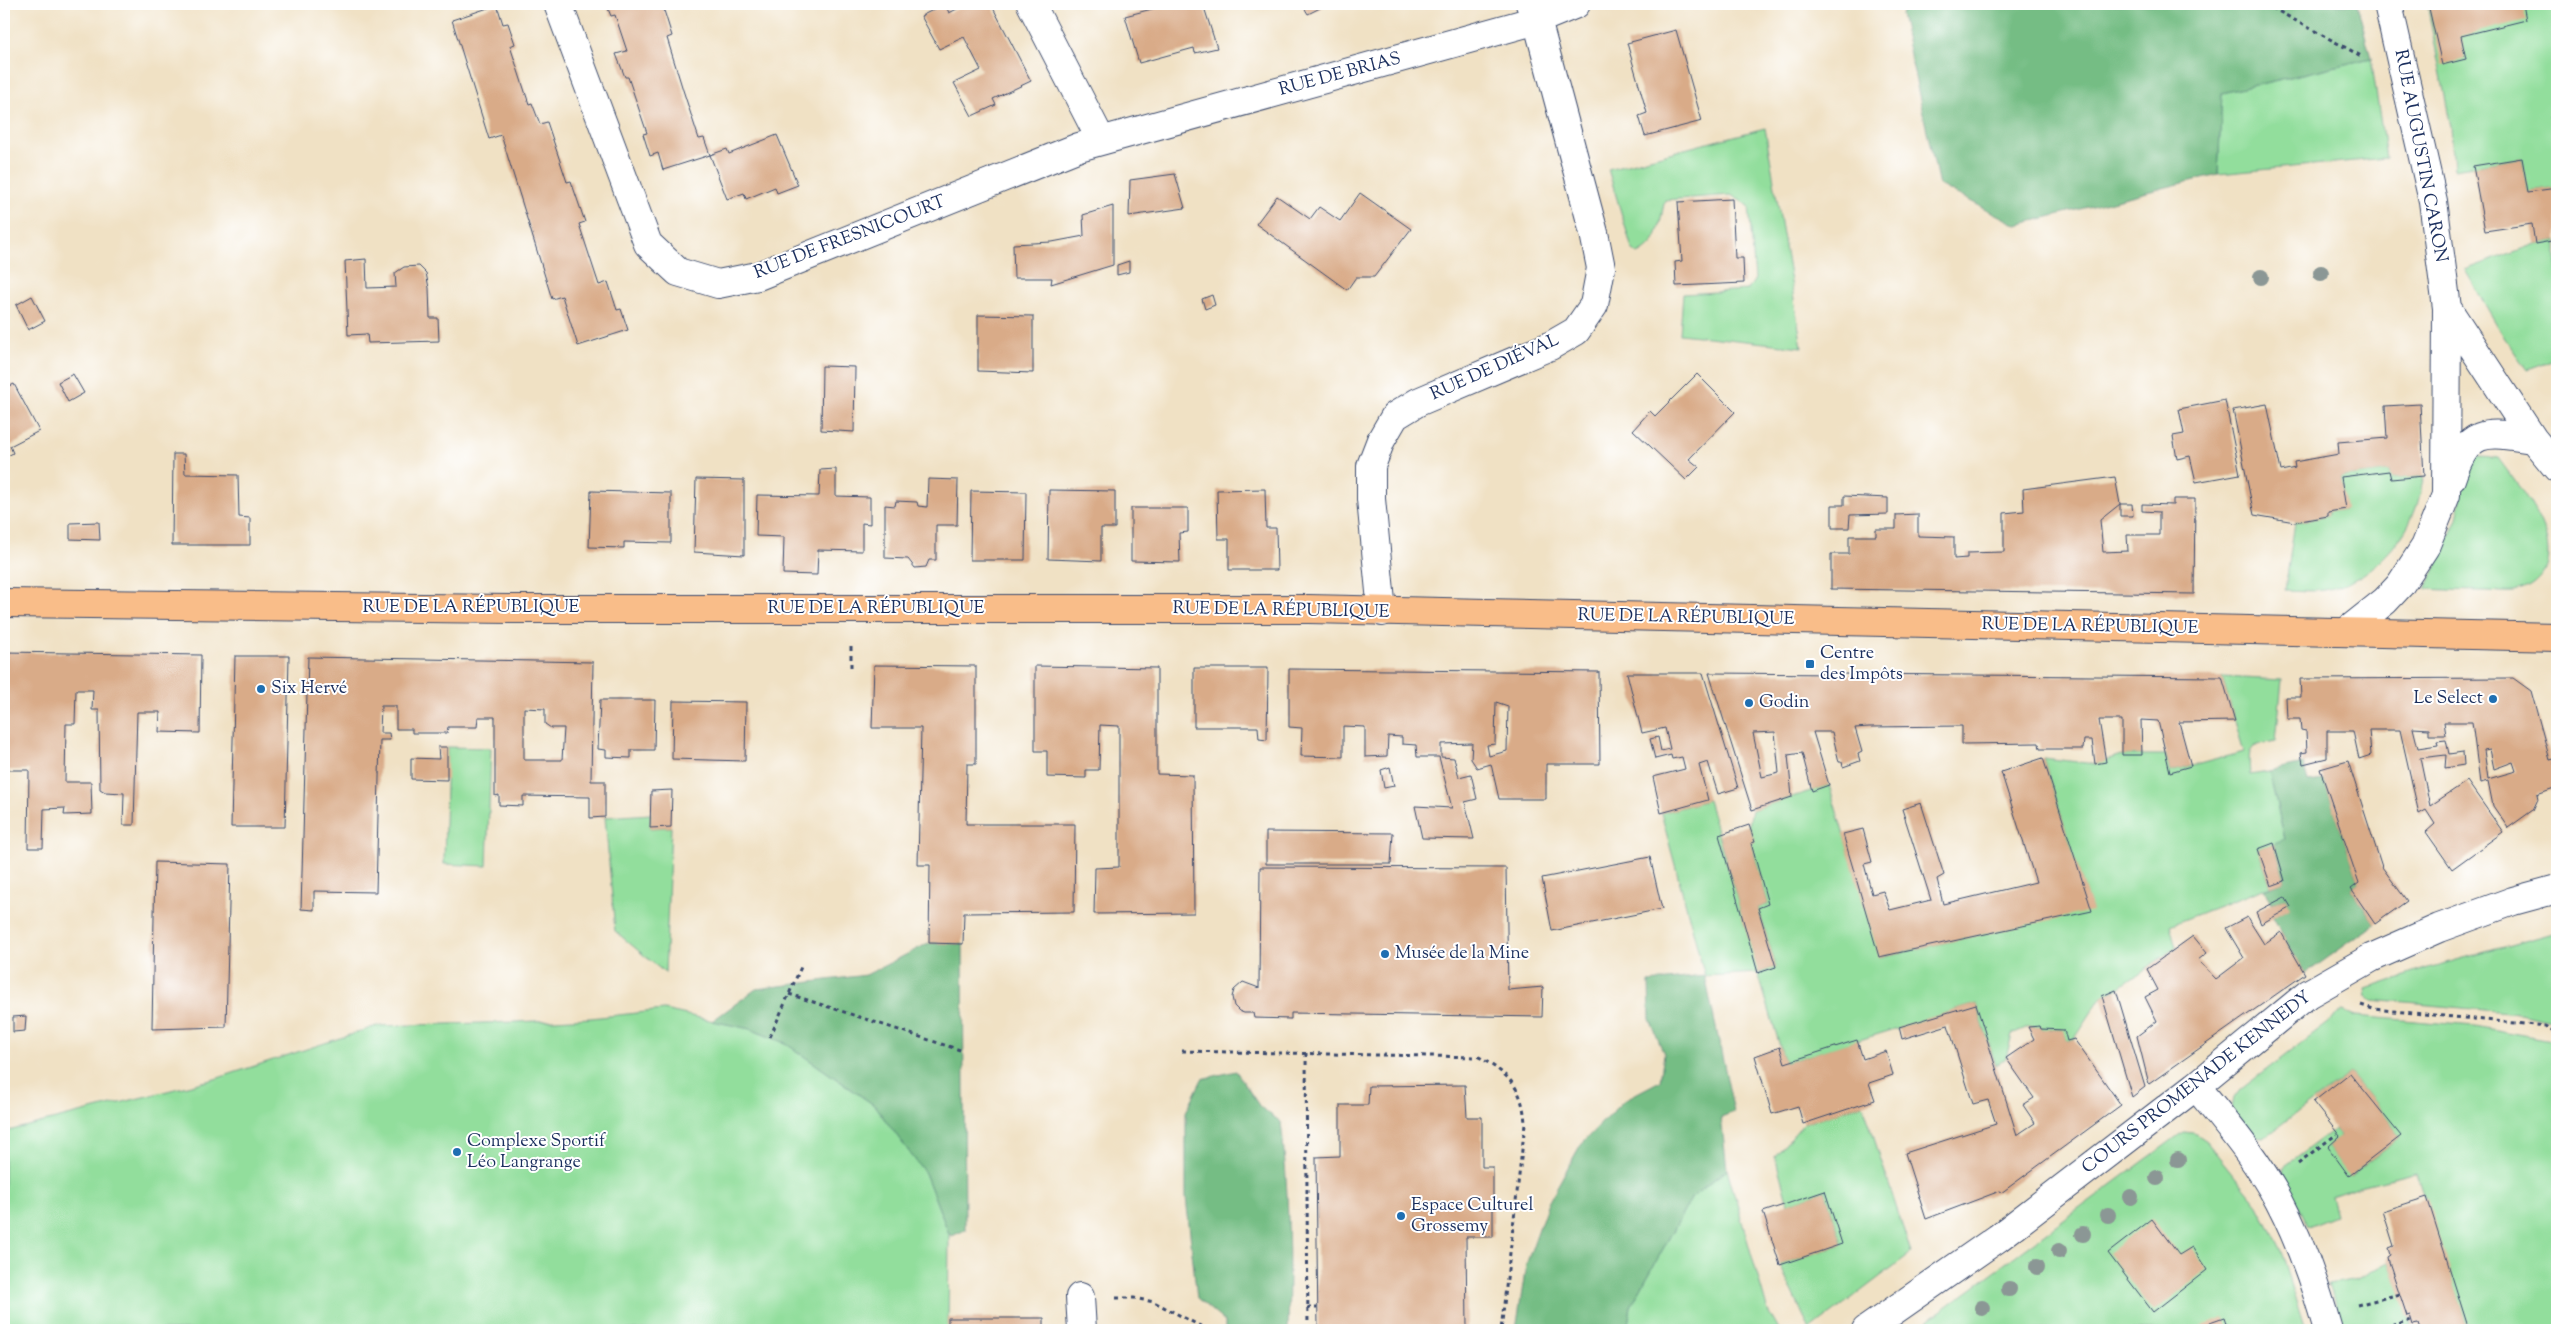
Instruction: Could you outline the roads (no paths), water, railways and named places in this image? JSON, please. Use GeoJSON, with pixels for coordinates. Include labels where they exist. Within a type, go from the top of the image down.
{"type":"FeatureCollection","features":[{"type":"Feature","properties":{"kind":"main road","name":"RUE DE LA RÉPUBLIQUE"},"geometry":{"type":"LineString","coordinates":[[4,603],[520,609],[1309,610],[2557,637]]}},
{"type":"Feature","properties":{"kind":"street","name":"RUE DE FRESNICOURT"},"geometry":{"type":"LineString","coordinates":[[558,4],[648,244],[678,272],[718,284],[758,276],[1080,146],[1101,140]]}},
{"type":"Feature","properties":{"kind":"street"},"geometry":{"type":"LineString","coordinates":[[1031,4],[1101,140]]}},
{"type":"Feature","properties":{"kind":"street","name":"RUE DE BRIAS"},"geometry":{"type":"LineString","coordinates":[[1101,140],[1534,12],[1576,4]]}},
{"type":"Feature","properties":{"kind":"street","name":"RUE AUGUSTIN CARON"},"geometry":{"type":"LineString","coordinates":[[2346,632],[2385,601],[2400,585],[2425,547],[2446,495],[2447,308],[2433,201],[2388,4]]}},
{"type":"Feature","properties":{"kind":"street","name":"RUE DE DIÉVAL"},"geometry":{"type":"LineString","coordinates":[[1382,612],[1371,499],[1371,466],[1381,440],[1395,416],[1418,402],[1550,346],[1576,330],[1594,305],[1601,268],[1594,233],[1534,12]]}},
{"type":"Feature","properties":{"kind":"street","name":"RUE AUGUSTIN CARON"},"geometry":{"type":"LineString","coordinates":[[2447,308],[2533,439],[2557,468]]}},
{"type":"Feature","properties":{"kind":"street"},"geometry":{"type":"LineString","coordinates":[[2446,495],[2459,456],[2474,439],[2487,434],[2502,434],[2533,439]]}},
{"type":"Feature","properties":{"kind":"street","name":"COURS PROMENADE KENNEDY"},"geometry":{"type":"LineString","coordinates":[[1866,1330],[1998,1238],[2196,1086],[2308,994],[2371,958],[2439,928],[2513,901],[2557,889]]}},
{"type":"Feature","properties":{"kind":"street"},"geometry":{"type":"LineString","coordinates":[[2196,1086],[2240,1141],[2279,1202],[2313,1281],[2326,1322]]}},
{"type":"Feature","properties":{"kind":"street"},"geometry":{"type":"LineString","coordinates":[[1080,1297],[1082,1330]]}},
{"type":"Feature","properties":{"kind":"place","name":"Centre des Impôts"},"geometry":{"type":"Point","coordinates":[1810,664]}},
{"type":"Feature","properties":{"kind":"place","name":"Six Hervé"},"geometry":{"type":"Point","coordinates":[261,689]}},
{"type":"Feature","properties":{"kind":"place","name":"Le Select"},"geometry":{"type":"Point","coordinates":[2493,699]}},
{"type":"Feature","properties":{"kind":"place","name":"Godin"},"geometry":{"type":"Point","coordinates":[1749,703]}},
{"type":"Feature","properties":{"kind":"place","name":"Musée de la Mine"},"geometry":{"type":"Point","coordinates":[1385,954]}},
{"type":"Feature","properties":{"kind":"place","name":"Complexe Sportif Léo Langrange"},"geometry":{"type":"Point","coordinates":[457,1152]}},
{"type":"Feature","properties":{"kind":"place","name":"Espace Culturel Grossemy"},"geometry":{"type":"Point","coordinates":[1401,1216]}}]}
